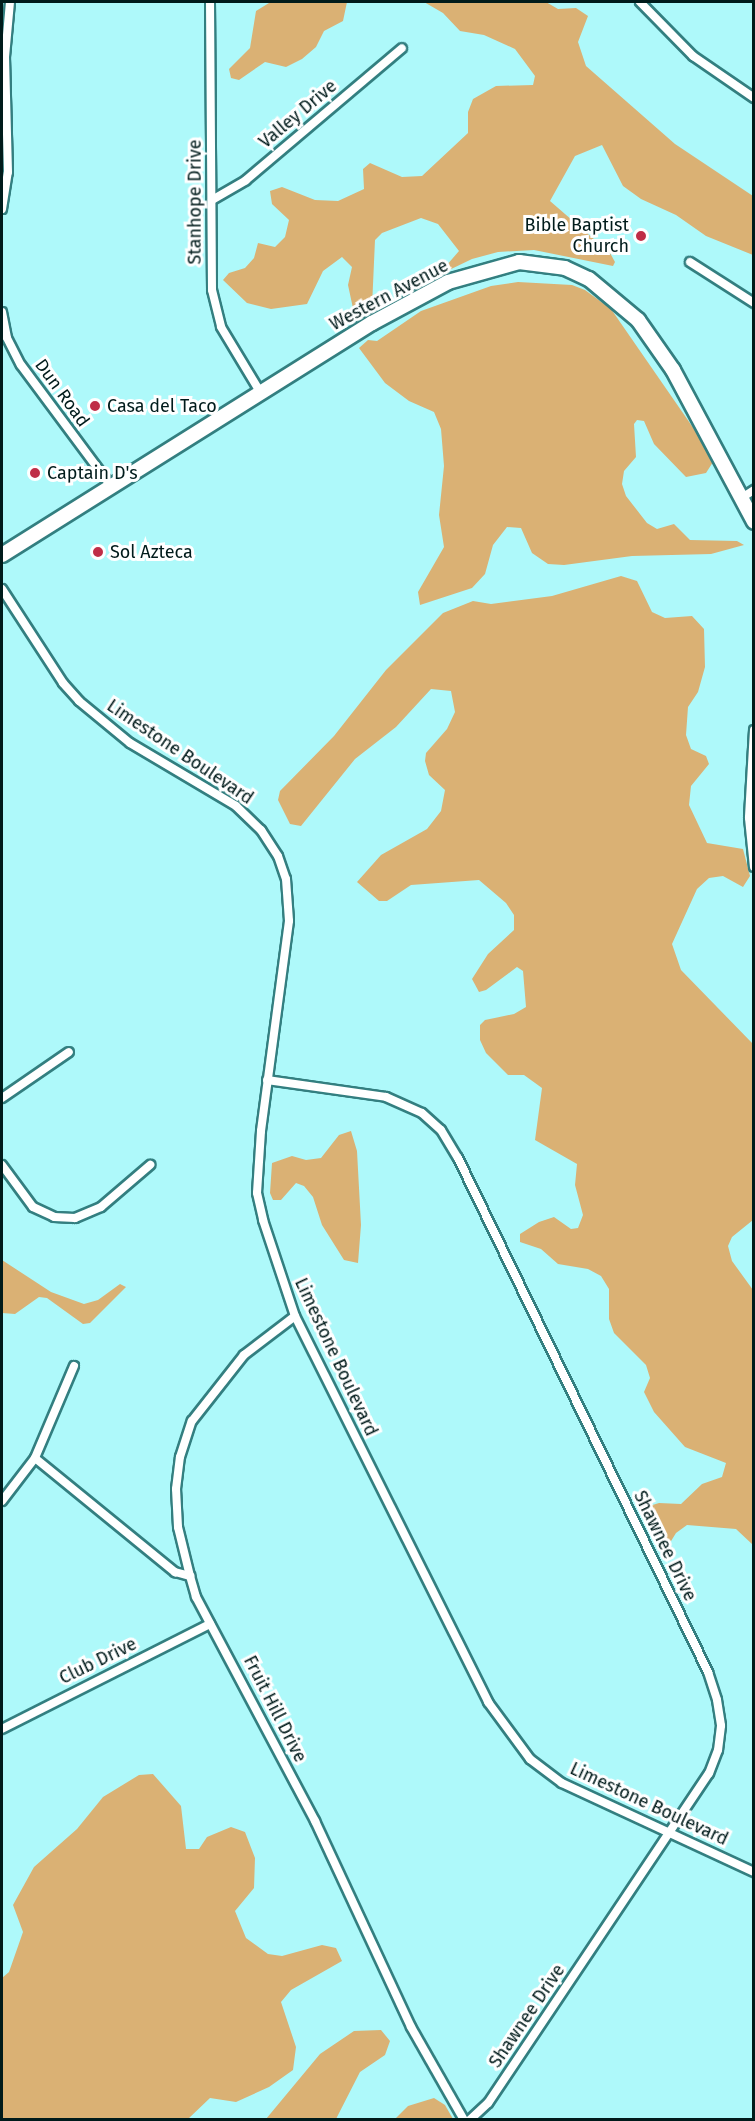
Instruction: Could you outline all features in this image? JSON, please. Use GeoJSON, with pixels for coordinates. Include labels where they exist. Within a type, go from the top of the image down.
{"type":"FeatureCollection","features":[{"type":"Feature","properties":{"kind":"main road","name":"Western Avenue"},"geometry":{"type":"LineString","coordinates":[[2,555],[326,349],[448,282],[519,262],[565,268],[610,293],[638,320],[673,370],[753,522]]}},
{"type":"Feature","properties":{"kind":"street"},"geometry":{"type":"LineString","coordinates":[[2,209],[8,172],[5,57],[10,2]]}},
{"type":"Feature","properties":{"kind":"street","name":"Stanhope Drive"},"geometry":{"type":"LineString","coordinates":[[210,2],[212,290],[221,327],[259,390]]}},
{"type":"Feature","properties":{"kind":"street"},"geometry":{"type":"LineString","coordinates":[[640,2],[693,56],[753,98]]}},
{"type":"Feature","properties":{"kind":"street","name":"Valley Drive"},"geometry":{"type":"LineString","coordinates":[[212,200],[246,180],[402,48]]}},
{"type":"Feature","properties":{"kind":"street"},"geometry":{"type":"LineString","coordinates":[[690,262],[753,303]]}},
{"type":"Feature","properties":{"kind":"street","name":"Dun Road"},"geometry":{"type":"LineString","coordinates":[[2,312],[7,338],[21,365],[111,486]]}},
{"type":"Feature","properties":{"kind":"street"},"geometry":{"type":"LineString","coordinates":[[740,500],[753,490]]}},
{"type":"Feature","properties":{"kind":"street","name":"Limestone Boulevard"},"geometry":{"type":"LineString","coordinates":[[2,589],[63,683],[79,701],[130,743],[236,806],[261,830],[278,856],[286,879],[290,921],[267,1080],[257,1193],[271,1251],[295,1316],[488,1702],[508,1734],[530,1759],[562,1783],[753,1872]]}},
{"type":"Feature","properties":{"kind":"street"},"geometry":{"type":"LineString","coordinates":[[753,730],[748,818],[753,867]]}},
{"type":"Feature","properties":{"kind":"street"},"geometry":{"type":"LineString","coordinates":[[2,1098],[69,1052]]}},
{"type":"Feature","properties":{"kind":"street","name":"Shawnee Drive"},"geometry":{"type":"LineString","coordinates":[[267,1080],[370,1093],[405,1104],[441,1130],[458,1158],[703,1661],[717,1700],[721,1726],[718,1750],[709,1773],[488,2103],[471,2120]]}},
{"type":"Feature","properties":{"kind":"street"},"geometry":{"type":"LineString","coordinates":[[2,1165],[33,1207],[54,1217],[75,1218],[101,1208],[150,1165]]}},
{"type":"Feature","properties":{"kind":"street"},"geometry":{"type":"LineString","coordinates":[[35,1458],[175,1572],[190,1576],[178,1527],[176,1489],[180,1457],[192,1421],[244,1355],[295,1316]]}},
{"type":"Feature","properties":{"kind":"street"},"geometry":{"type":"LineString","coordinates":[[2,1501],[35,1458],[74,1366]]}},
{"type":"Feature","properties":{"kind":"street","name":"Fruit Hill Drive"},"geometry":{"type":"LineString","coordinates":[[190,1576],[210,1624],[315,1821],[411,2027],[464,2120]]}},
{"type":"Feature","properties":{"kind":"street","name":"Club Drive"},"geometry":{"type":"LineString","coordinates":[[2,1729],[210,1624]]}},
{"type":"Feature","properties":{"kind":"shaded area"},"geometry":{"type":"Polygon","coordinates":[[[347,2],[343,21],[324,31],[316,47],[302,59],[286,67],[265,62],[239,80],[231,78],[229,69],[250,48],[256,11],[269,3],[347,2]]]}},
{"type":"Feature","properties":{"kind":"shaded area"},"geometry":{"type":"Polygon","coordinates":[[[424,2],[546,2],[558,9],[576,8],[588,16],[578,42],[586,66],[675,144],[753,196],[753,255],[706,236],[676,215],[641,199],[623,186],[602,145],[575,156],[550,201],[610,253],[615,262],[613,266],[534,250],[498,252],[472,259],[395,296],[446,266],[459,251],[438,224],[421,218],[382,233],[375,240],[372,307],[366,315],[357,317],[354,313],[348,285],[352,267],[342,257],[323,271],[307,304],[271,309],[247,303],[223,280],[229,273],[245,268],[254,258],[258,243],[275,247],[285,237],[289,220],[272,204],[270,191],[282,187],[315,200],[338,201],[364,189],[363,169],[370,163],[402,177],[422,176],[468,133],[468,112],[473,99],[496,86],[533,85],[535,76],[515,49],[484,35],[460,31],[443,13],[424,2]]]}},
{"type":"Feature","properties":{"kind":"shaded area"},"geometry":{"type":"Polygon","coordinates":[[[518,282],[572,285],[585,290],[611,309],[712,455],[713,462],[706,473],[686,477],[654,444],[644,421],[637,420],[634,424],[636,457],[624,471],[622,484],[626,496],[647,523],[657,529],[674,524],[690,540],[737,541],[744,545],[711,554],[632,556],[564,565],[548,564],[532,553],[521,528],[507,527],[493,545],[485,574],[472,588],[420,605],[418,592],[444,547],[439,515],[444,466],[441,429],[434,412],[409,401],[385,383],[359,348],[368,340],[377,341],[421,311],[491,286],[518,282]]]}},
{"type":"Feature","properties":{"kind":"shaded area"},"geometry":{"type":"Polygon","coordinates":[[[621,576],[637,581],[652,612],[665,618],[692,616],[704,629],[705,667],[698,692],[688,707],[686,735],[691,749],[706,756],[709,764],[691,786],[689,805],[707,843],[743,849],[750,876],[743,887],[723,876],[709,878],[697,889],[672,944],[681,970],[753,1044],[753,1220],[732,1237],[728,1246],[732,1261],[753,1290],[753,1545],[736,1529],[687,1525],[676,1533],[668,1546],[654,1541],[644,1521],[646,1507],[659,1503],[681,1504],[702,1484],[722,1477],[726,1463],[685,1447],[654,1412],[644,1392],[650,1378],[646,1365],[614,1333],[609,1319],[609,1289],[601,1276],[588,1269],[558,1264],[541,1249],[520,1242],[520,1234],[539,1222],[554,1217],[571,1229],[578,1228],[583,1215],[575,1185],[577,1164],[535,1140],[542,1088],[524,1075],[508,1075],[486,1053],[480,1040],[480,1025],[485,1020],[514,1014],[526,1007],[523,971],[517,967],[486,990],[479,992],[472,979],[488,954],[514,930],[514,915],[506,903],[479,880],[411,885],[387,901],[379,901],[357,882],[381,855],[427,829],[441,811],[445,790],[429,775],[425,761],[426,753],[447,729],[455,712],[451,691],[431,689],[396,727],[355,759],[301,826],[290,824],[278,800],[280,791],[334,736],[386,670],[443,613],[473,601],[491,604],[552,596],[621,576]]]}},
{"type":"Feature","properties":{"kind":"shaded area"},"geometry":{"type":"Polygon","coordinates":[[[351,1131],[357,1151],[361,1225],[358,1263],[344,1260],[322,1225],[313,1197],[304,1186],[296,1183],[281,1200],[273,1200],[270,1193],[272,1163],[292,1156],[306,1160],[321,1158],[339,1135],[351,1131]]]}},
{"type":"Feature","properties":{"kind":"shaded area"},"geometry":{"type":"Polygon","coordinates":[[[2,1260],[51,1292],[84,1304],[98,1300],[120,1284],[126,1287],[90,1323],[83,1324],[47,1298],[39,1297],[15,1314],[2,1313],[2,1260]]]}},
{"type":"Feature","properties":{"kind":"shaded area"},"geometry":{"type":"Polygon","coordinates":[[[153,1774],[181,1806],[186,1849],[199,1849],[207,1837],[231,1827],[245,1832],[255,1858],[254,1888],[235,1911],[246,1938],[268,1954],[282,1956],[322,1945],[336,1948],[342,1961],[291,1990],[281,2002],[296,2047],[293,2070],[269,2087],[236,2102],[210,2098],[188,2119],[2,2119],[2,1978],[9,1972],[23,1932],[13,1905],[34,1867],[77,1829],[103,1797],[139,1775],[153,1774]]]}},
{"type":"Feature","properties":{"kind":"shaded area"},"geometry":{"type":"Polygon","coordinates":[[[381,2030],[390,2041],[385,2055],[360,2072],[336,2119],[266,2119],[320,2054],[354,2031],[381,2030]]]}},
{"type":"Feature","properties":{"kind":"shaded area"},"geometry":{"type":"Polygon","coordinates":[[[434,2098],[445,2105],[453,2119],[395,2119],[408,2106],[434,2098]]]}},
{"type":"Feature","properties":{"kind":"place","name":"Bible Baptist Church"},"geometry":{"type":"Point","coordinates":[641,236]}},
{"type":"Feature","properties":{"kind":"place","name":"Casa del Taco"},"geometry":{"type":"Point","coordinates":[95,406]}},
{"type":"Feature","properties":{"kind":"place","name":"Captain D's"},"geometry":{"type":"Point","coordinates":[35,473]}},
{"type":"Feature","properties":{"kind":"place","name":"Sol Azteca"},"geometry":{"type":"Point","coordinates":[98,552]}}]}
